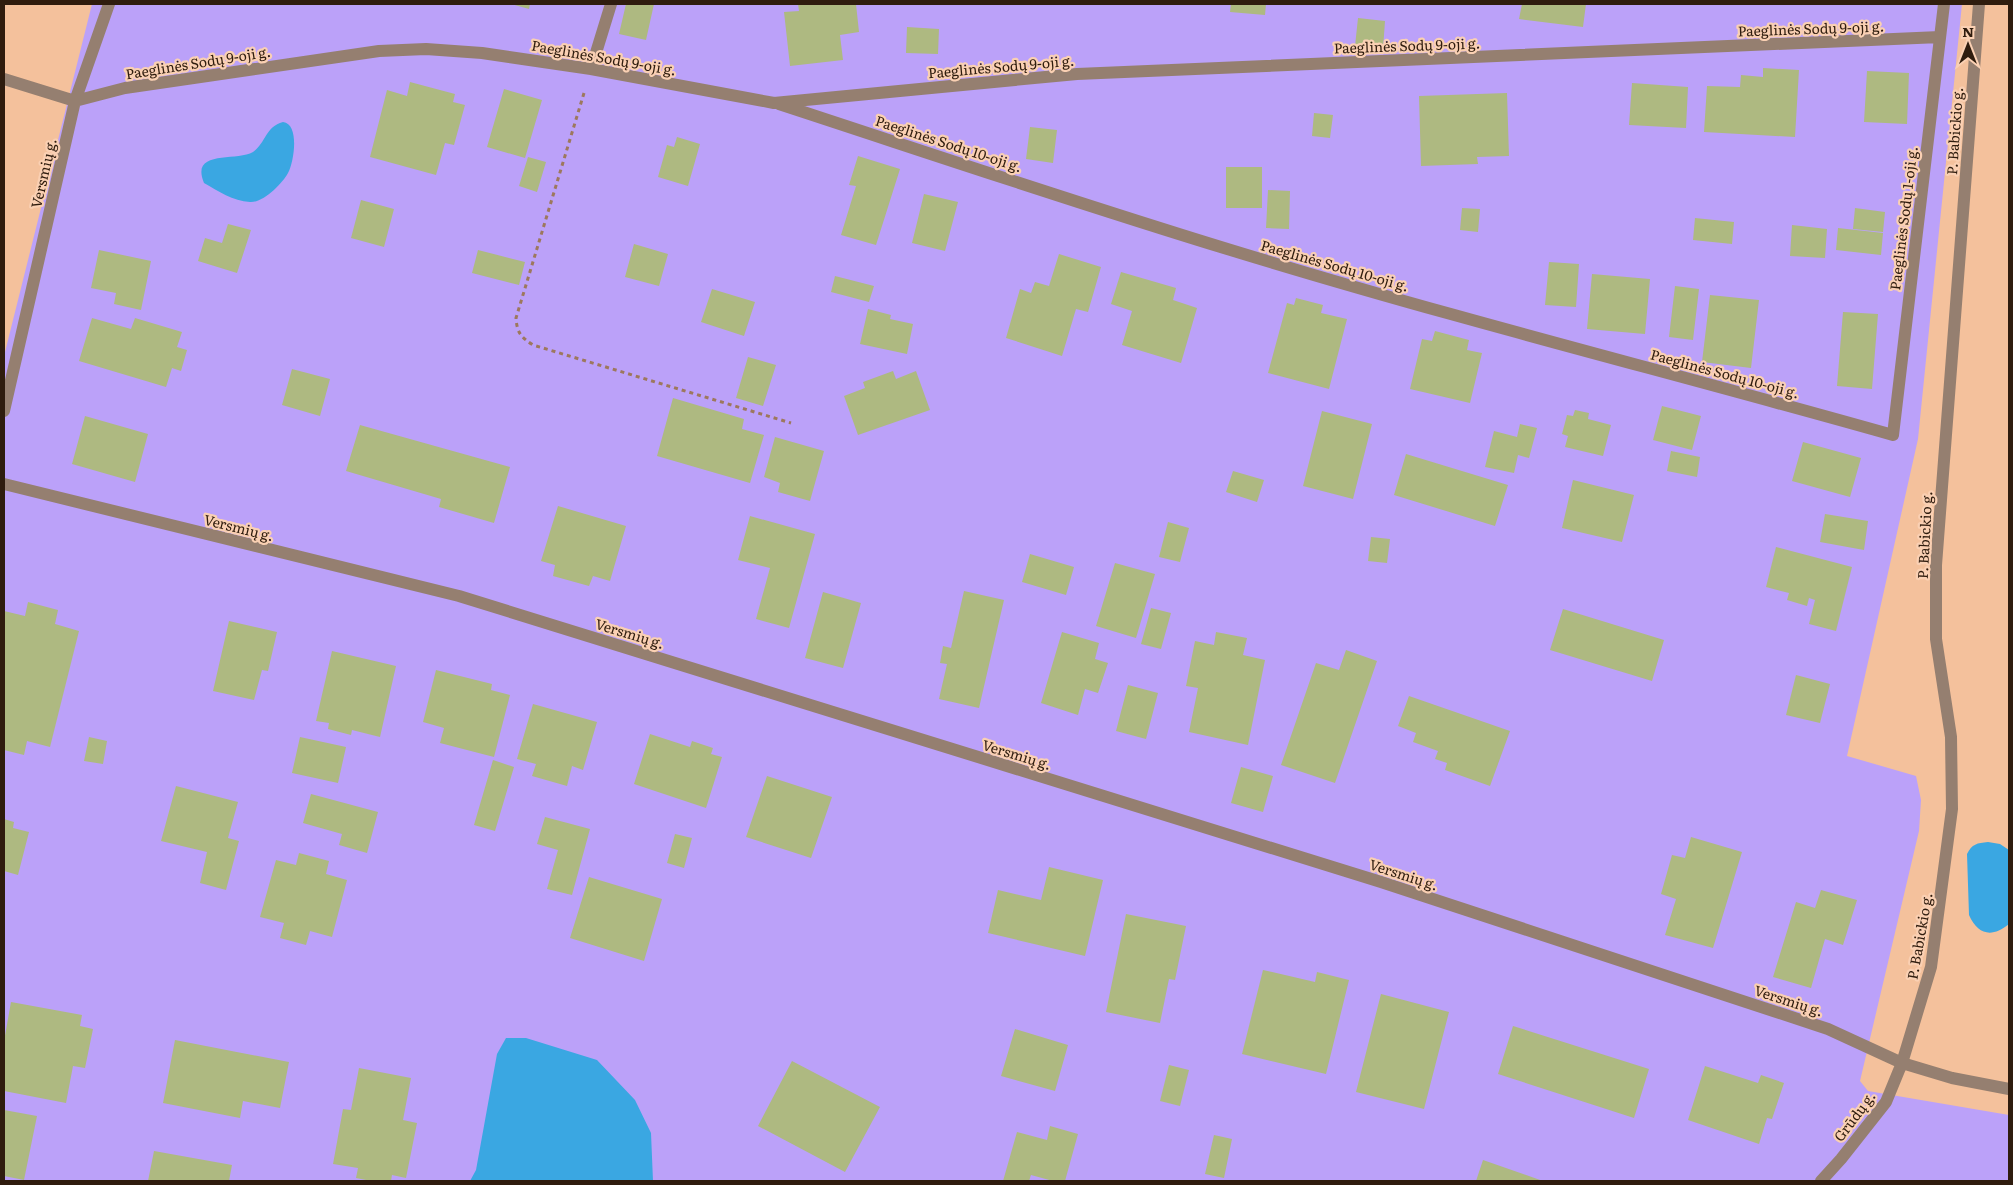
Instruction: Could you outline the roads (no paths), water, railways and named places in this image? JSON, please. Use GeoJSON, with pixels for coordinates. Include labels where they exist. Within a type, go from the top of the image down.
{"type":"FeatureCollection","features":[{"type":"Feature","properties":{"kind":"street","name":"Versmių g."},"geometry":{"type":"LineString","coordinates":[[4,411],[75,101],[108,4]]}},
{"type":"Feature","properties":{"kind":"street"},"geometry":{"type":"LineString","coordinates":[[591,69],[611,4]]}},
{"type":"Feature","properties":{"kind":"street","name":"Paeglinės Sodų 1-oji g."},"geometry":{"type":"LineString","coordinates":[[1893,435],[1944,4]]}},
{"type":"Feature","properties":{"kind":"street","name":"P. Babickio g."},"geometry":{"type":"LineString","coordinates":[[1902,1063],[1931,967],[1952,809],[1951,737],[1936,640],[1936,565],[1979,4]]}},
{"type":"Feature","properties":{"kind":"street","name":"Paeglinės Sodų 9-oji g."},"geometry":{"type":"LineString","coordinates":[[75,101],[125,88],[378,51],[426,49],[482,53],[591,69],[774,103],[1077,74],[1940,37]]}},
{"type":"Feature","properties":{"kind":"street"},"geometry":{"type":"LineString","coordinates":[[4,79],[75,101]]}},
{"type":"Feature","properties":{"kind":"street","name":"Paeglinės Sodų 10-oji g."},"geometry":{"type":"LineString","coordinates":[[774,103],[1256,258],[1560,345],[1716,385],[1893,435]]}},
{"type":"Feature","properties":{"kind":"street","name":"Versmių g."},"geometry":{"type":"LineString","coordinates":[[4,484],[460,596],[1381,882],[1828,1029],[1902,1063],[1952,1078],[2009,1089]]}},
{"type":"Feature","properties":{"kind":"street","name":"Grūdų g."},"geometry":{"type":"LineString","coordinates":[[1821,1181],[1886,1102],[1902,1063]]}},
{"type":"Feature","properties":{"kind":"water"},"geometry":{"type":"Polygon","coordinates":[[[283,122],[292,129],[294,153],[288,173],[272,192],[261,199],[250,202],[238,200],[204,183],[201,172],[203,165],[217,158],[245,155],[253,152],[261,144],[269,131],[277,124],[283,122]]]}},
{"type":"Feature","properties":{"kind":"water"},"geometry":{"type":"Polygon","coordinates":[[[1988,842],[2000,844],[2009,850],[2009,924],[1991,933],[1977,927],[1969,915],[1967,854],[1975,845],[1988,842]]]}},
{"type":"Feature","properties":{"kind":"water"},"geometry":{"type":"Polygon","coordinates":[[[506,1038],[526,1038],[597,1060],[635,1100],[651,1133],[653,1181],[470,1181],[476,1170],[497,1054],[506,1038]]]}}]}
